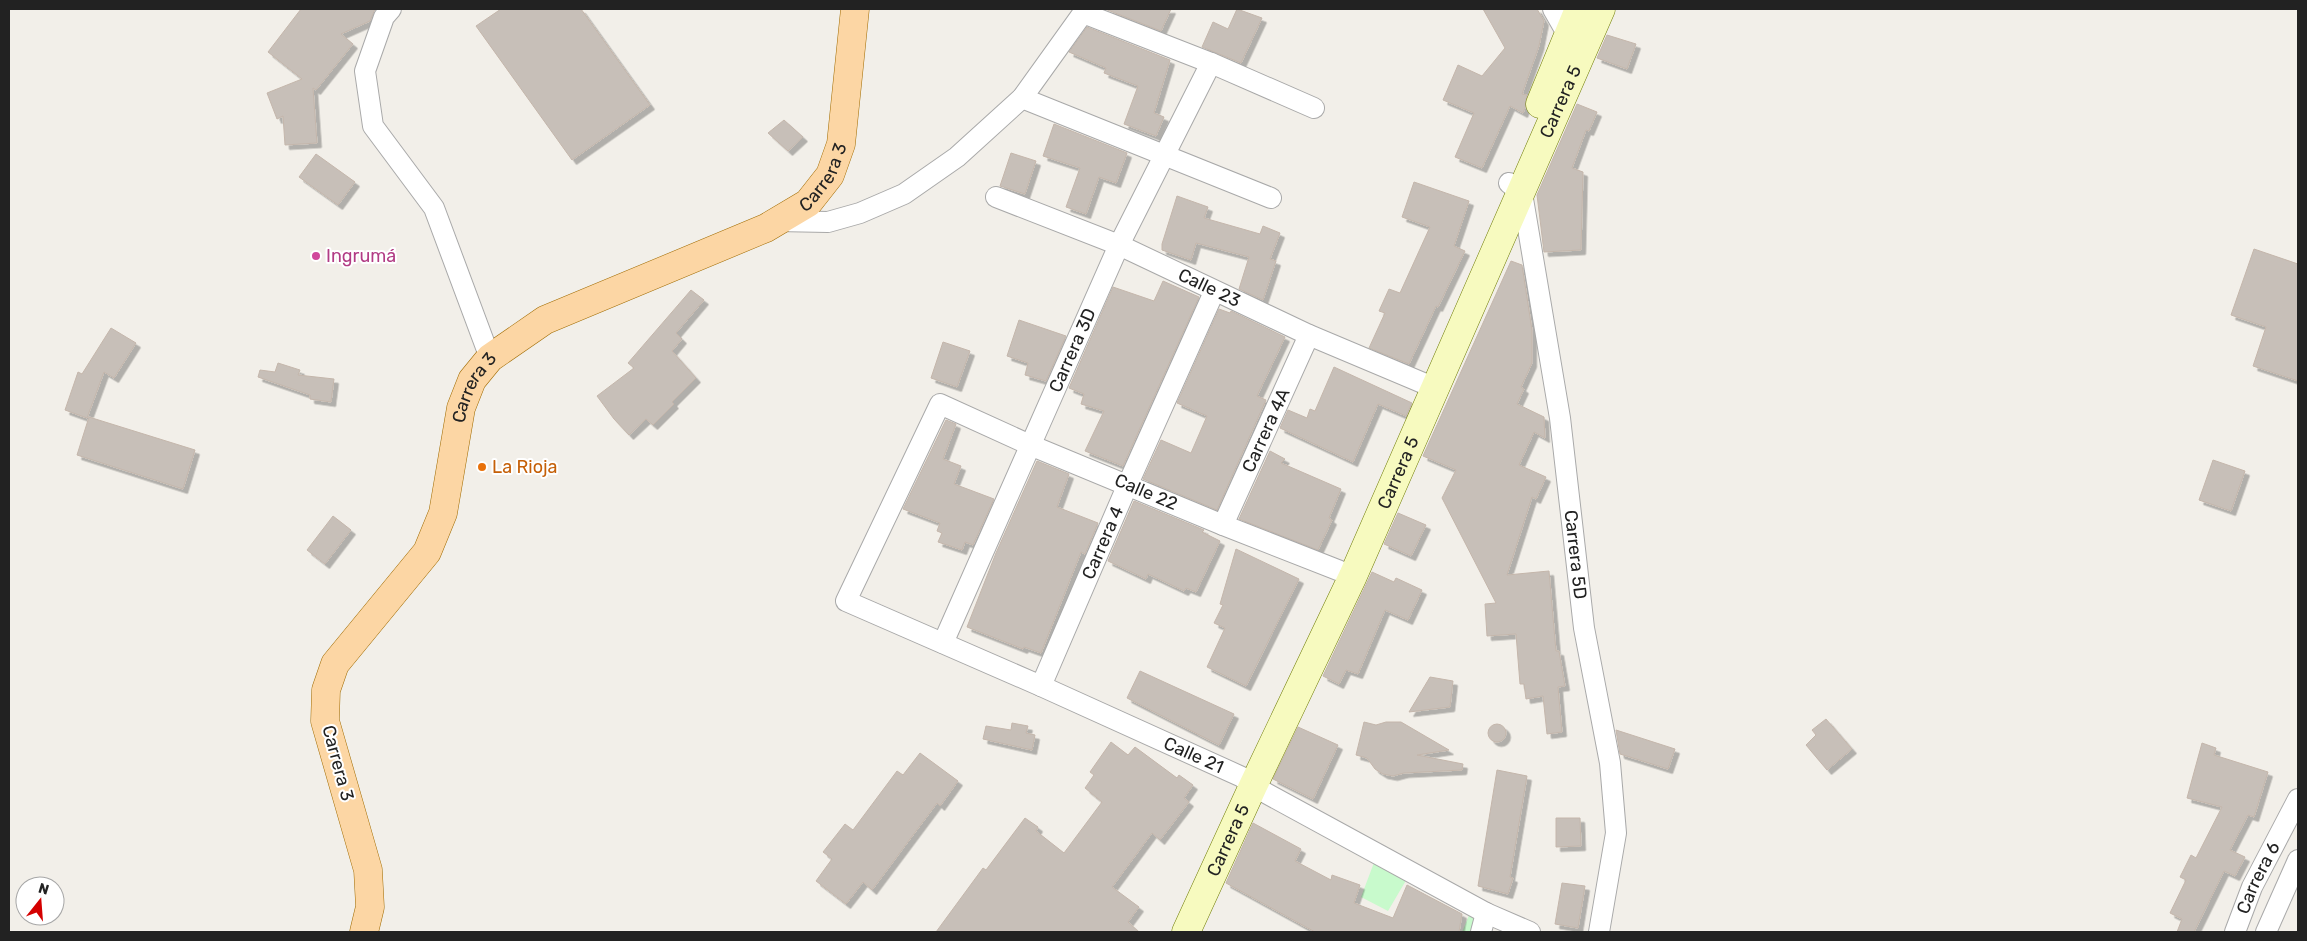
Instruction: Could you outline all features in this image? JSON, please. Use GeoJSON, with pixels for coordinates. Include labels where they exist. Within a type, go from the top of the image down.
{"type":"FeatureCollection","features":[{"type":"Feature","properties":{"kind":"main road","name":"Carrera 3"},"geometry":{"type":"LineString","coordinates":[[364,932],[370,908],[368,870],[325,721],[326,690],[335,664],[427,552],[442,513],[461,408],[472,380],[490,358],[545,320],[766,228],[808,203],[830,174],[841,144],[855,9]]}},
{"type":"Feature","properties":{"kind":"street"},"geometry":{"type":"LineString","coordinates":[[391,9],[384,17],[365,71],[372,126],[434,208],[490,358]]}},
{"type":"Feature","properties":{"kind":"street"},"geometry":{"type":"LineString","coordinates":[[1553,9],[1574,21],[1579,60]]}},
{"type":"Feature","properties":{"kind":"street","name":"Carrera 5"},"geometry":{"type":"LineString","coordinates":[[1346,572],[1423,384],[1579,60],[1601,9]]}},
{"type":"Feature","properties":{"kind":"street"},"geometry":{"type":"LineString","coordinates":[[775,221],[828,222],[860,213],[904,194],[956,157],[1022,98],[1083,14],[1211,63],[1314,108]]}},
{"type":"Feature","properties":{"kind":"street","name":"Carrera 5"},"geometry":{"type":"LineString","coordinates":[[1174,932],[1346,572],[1516,188],[1574,21]]}},
{"type":"Feature","properties":{"kind":"street","name":"Carrera 3D"},"geometry":{"type":"LineString","coordinates":[[943,643],[1119,245],[1211,63]]}},
{"type":"Feature","properties":{"kind":"street"},"geometry":{"type":"LineString","coordinates":[[1022,98],[1166,154],[1271,198]]}},
{"type":"Feature","properties":{"kind":"street","name":"Carrera 5D"},"geometry":{"type":"LineString","coordinates":[[1516,188],[1560,418],[1584,628],[1610,763],[1616,833],[1599,932]]}},
{"type":"Feature","properties":{"kind":"street","name":"Calle 23"},"geometry":{"type":"LineString","coordinates":[[996,197],[1119,245],[1214,292],[1423,384]]}},
{"type":"Feature","properties":{"kind":"street","name":"Carrera 4"},"geometry":{"type":"LineString","coordinates":[[1041,686],[1128,484],[1214,292]]}},
{"type":"Feature","properties":{"kind":"street","name":"Carrera 4A"},"geometry":{"type":"LineString","coordinates":[[1223,525],[1309,335]]}},
{"type":"Feature","properties":{"kind":"street","name":"Calle 22"},"geometry":{"type":"LineString","coordinates":[[846,601],[940,404],[1030,445],[1223,525],[1346,572]]}},
{"type":"Feature","properties":{"kind":"street","name":"Calle 21"},"geometry":{"type":"LineString","coordinates":[[846,601],[1041,686],[1247,781],[1486,913],[1530,932]]}},
{"type":"Feature","properties":{"kind":"street","name":"Carrera 5"},"geometry":{"type":"LineString","coordinates":[[1186,932],[1247,781]]}},
{"type":"Feature","properties":{"kind":"street","name":"Carrera 6"},"geometry":{"type":"LineString","coordinates":[[2234,932],[2252,887],[2298,799]]}},
{"type":"Feature","properties":{"kind":"street","name":"Carrera 6"},"geometry":{"type":"LineString","coordinates":[[2266,932],[2298,860]]}},
{"type":"Feature","properties":{"kind":"street"},"geometry":{"type":"LineString","coordinates":[[1481,932],[1486,913]]}},
{"type":"Feature","properties":{"kind":"green space"},"geometry":{"type":"Polygon","coordinates":[[[1375,860],[1409,875],[1481,916],[1476,932],[1462,932],[1470,913],[1408,877],[1388,911],[1361,897],[1375,860]]]}},
{"type":"Feature","properties":{"kind":"building"},"geometry":{"type":"Polygon","coordinates":[[[301,9],[375,9],[370,21],[341,34],[353,44],[316,90],[313,88],[317,143],[285,145],[283,116],[277,119],[267,93],[302,79],[268,52],[301,9]]]}},
{"type":"Feature","properties":{"kind":"building"},"geometry":{"type":"Polygon","coordinates":[[[501,9],[581,9],[650,105],[572,160],[476,26],[501,9]]]}},
{"type":"Feature","properties":{"kind":"building"},"geometry":{"type":"Polygon","coordinates":[[[1105,9],[1171,9],[1161,31],[1105,9]]]}},
{"type":"Feature","properties":{"kind":"building"},"geometry":{"type":"Polygon","coordinates":[[[1237,9],[1262,18],[1241,63],[1202,47],[1213,22],[1228,29],[1237,9]]]}},
{"type":"Feature","properties":{"kind":"building"},"geometry":{"type":"Polygon","coordinates":[[[1483,9],[1537,9],[1544,21],[1539,46],[1522,94],[1527,95],[1523,113],[1510,106],[1482,168],[1455,157],[1474,113],[1443,100],[1458,65],[1482,76],[1505,48],[1483,9]]]}},
{"type":"Feature","properties":{"kind":"building"},"geometry":{"type":"Polygon","coordinates":[[[1087,27],[1170,60],[1154,113],[1164,117],[1156,136],[1124,124],[1138,86],[1104,73],[1106,68],[1069,52],[1087,27]]]}},
{"type":"Feature","properties":{"kind":"building"},"geometry":{"type":"Polygon","coordinates":[[[1607,35],[1636,44],[1627,69],[1597,58],[1607,35]]]}},
{"type":"Feature","properties":{"kind":"building"},"geometry":{"type":"Polygon","coordinates":[[[1577,104],[1597,112],[1589,131],[1586,130],[1572,168],[1583,172],[1581,250],[1544,252],[1537,195],[1577,104]]]}},
{"type":"Feature","properties":{"kind":"building"},"geometry":{"type":"Polygon","coordinates":[[[784,120],[803,137],[788,151],[768,133],[784,120]]]}},
{"type":"Feature","properties":{"kind":"building"},"geometry":{"type":"Polygon","coordinates":[[[1054,124],[1127,153],[1116,183],[1099,177],[1086,214],[1066,207],[1080,168],[1043,156],[1054,124]]]}},
{"type":"Feature","properties":{"kind":"building"},"geometry":{"type":"Polygon","coordinates":[[[1011,153],[1036,161],[1025,194],[1000,186],[1011,153]]]}},
{"type":"Feature","properties":{"kind":"building"},"geometry":{"type":"Polygon","coordinates":[[[316,154],[355,182],[338,205],[299,177],[316,154]]]}},
{"type":"Feature","properties":{"kind":"building"},"geometry":{"type":"Polygon","coordinates":[[[1414,182],[1469,201],[1454,246],[1465,251],[1438,307],[1436,306],[1409,364],[1369,348],[1385,313],[1379,311],[1389,289],[1400,293],[1430,227],[1402,217],[1414,182]]]}},
{"type":"Feature","properties":{"kind":"building"},"geometry":{"type":"Polygon","coordinates":[[[1177,196],[1208,207],[1204,218],[1260,234],[1263,226],[1280,233],[1270,259],[1276,261],[1263,300],[1239,289],[1249,257],[1196,243],[1191,260],[1162,250],[1162,244],[1177,196]]]}},
{"type":"Feature","properties":{"kind":"building"},"geometry":{"type":"Polygon","coordinates":[[[2254,249],[2298,264],[2298,381],[2253,366],[2266,327],[2231,315],[2254,249]]]}},
{"type":"Feature","properties":{"kind":"building"},"geometry":{"type":"Polygon","coordinates":[[[1511,261],[1522,265],[1532,330],[1532,363],[1521,387],[1524,389],[1517,404],[1544,417],[1545,438],[1534,432],[1519,465],[1546,477],[1536,499],[1532,497],[1507,575],[1549,571],[1556,651],[1559,651],[1565,686],[1558,687],[1562,732],[1547,734],[1543,696],[1526,699],[1524,684],[1520,684],[1516,634],[1487,636],[1485,604],[1496,603],[1442,498],[1456,470],[1423,456],[1511,261]]]}},
{"type":"Feature","properties":{"kind":"building"},"geometry":{"type":"Polygon","coordinates":[[[1163,281],[1199,297],[1123,466],[1085,451],[1104,411],[1081,404],[1084,394],[1069,388],[1113,287],[1154,301],[1163,281]]]}},
{"type":"Feature","properties":{"kind":"building"},"geometry":{"type":"Polygon","coordinates":[[[691,290],[704,300],[676,333],[682,339],[672,351],[696,378],[672,402],[674,404],[653,425],[646,419],[629,435],[597,396],[634,368],[628,363],[691,290]]]}},
{"type":"Feature","properties":{"kind":"building"},"geometry":{"type":"Polygon","coordinates":[[[1219,309],[1230,313],[1231,311],[1285,337],[1257,396],[1266,400],[1217,510],[1143,479],[1161,440],[1191,453],[1207,416],[1177,403],[1219,309]]]}},
{"type":"Feature","properties":{"kind":"building"},"geometry":{"type":"Polygon","coordinates":[[[1019,320],[1066,336],[1046,381],[1025,375],[1028,363],[1007,356],[1019,320]]]}},
{"type":"Feature","properties":{"kind":"building"},"geometry":{"type":"Polygon","coordinates":[[[111,328],[136,343],[114,378],[104,372],[87,418],[65,410],[78,372],[82,374],[111,328]]]}},
{"type":"Feature","properties":{"kind":"building"},"geometry":{"type":"Polygon","coordinates":[[[943,342],[970,351],[957,387],[931,378],[943,342]]]}},
{"type":"Feature","properties":{"kind":"building"},"geometry":{"type":"Polygon","coordinates":[[[278,363],[300,370],[298,375],[334,379],[331,402],[310,399],[310,395],[258,377],[260,370],[275,372],[278,363]]]}},
{"type":"Feature","properties":{"kind":"building"},"geometry":{"type":"Polygon","coordinates":[[[1334,367],[1412,403],[1406,416],[1378,404],[1353,462],[1280,428],[1288,410],[1307,418],[1310,409],[1315,411],[1334,367]]]}},
{"type":"Feature","properties":{"kind":"building"},"geometry":{"type":"Polygon","coordinates":[[[89,417],[195,450],[183,489],[77,455],[89,417]]]}},
{"type":"Feature","properties":{"kind":"building"},"geometry":{"type":"Polygon","coordinates":[[[946,420],[956,424],[943,459],[961,466],[954,484],[994,499],[973,545],[965,542],[962,550],[938,542],[942,533],[937,531],[940,523],[903,509],[946,420]]]}},
{"type":"Feature","properties":{"kind":"building"},"geometry":{"type":"Polygon","coordinates":[[[1270,451],[1285,459],[1281,463],[1341,489],[1329,518],[1332,520],[1318,550],[1239,519],[1270,451]]]}},
{"type":"Feature","properties":{"kind":"building"},"geometry":{"type":"Polygon","coordinates":[[[2213,460],[2245,471],[2231,511],[2199,500],[2213,460]]]}},
{"type":"Feature","properties":{"kind":"building"},"geometry":{"type":"Polygon","coordinates":[[[1037,461],[1069,474],[1057,507],[1098,523],[1085,554],[1081,552],[1041,653],[1024,647],[1023,649],[967,627],[996,553],[1037,461]]]}},
{"type":"Feature","properties":{"kind":"building"},"geometry":{"type":"Polygon","coordinates":[[[1134,501],[1204,530],[1202,532],[1220,541],[1196,592],[1186,588],[1184,591],[1148,574],[1146,579],[1108,561],[1134,501]]]}},
{"type":"Feature","properties":{"kind":"building"},"geometry":{"type":"Polygon","coordinates":[[[1398,513],[1426,525],[1411,556],[1384,544],[1398,513]]]}},
{"type":"Feature","properties":{"kind":"building"},"geometry":{"type":"Polygon","coordinates":[[[333,516],[351,530],[325,564],[307,550],[333,516]]]}},
{"type":"Feature","properties":{"kind":"building"},"geometry":{"type":"Polygon","coordinates":[[[1236,549],[1299,579],[1246,686],[1207,667],[1225,628],[1214,623],[1223,605],[1220,604],[1236,549]]]}},
{"type":"Feature","properties":{"kind":"building"},"geometry":{"type":"Polygon","coordinates":[[[1372,572],[1394,582],[1396,578],[1422,590],[1408,620],[1385,610],[1358,674],[1346,670],[1339,684],[1323,676],[1372,572]]]}},
{"type":"Feature","properties":{"kind":"building"},"geometry":{"type":"Polygon","coordinates":[[[1140,671],[1234,714],[1219,745],[1127,698],[1140,671]]]}},
{"type":"Feature","properties":{"kind":"building"},"geometry":{"type":"Polygon","coordinates":[[[1430,677],[1453,681],[1450,707],[1409,712],[1430,677]]]}},
{"type":"Feature","properties":{"kind":"building"},"geometry":{"type":"Polygon","coordinates":[[[1826,719],[1852,749],[1827,770],[1806,745],[1816,735],[1812,730],[1826,719]]]}},
{"type":"Feature","properties":{"kind":"building"},"geometry":{"type":"Polygon","coordinates":[[[1364,722],[1376,725],[1386,722],[1401,722],[1449,750],[1417,755],[1463,764],[1462,770],[1404,773],[1393,776],[1383,774],[1375,769],[1367,758],[1356,755],[1364,722]]]}},
{"type":"Feature","properties":{"kind":"building"},"geometry":{"type":"Polygon","coordinates":[[[1012,723],[1028,726],[1026,733],[1035,735],[1032,750],[983,739],[986,726],[1011,730],[1012,723]]]}},
{"type":"Feature","properties":{"kind":"building"},"geometry":{"type":"Polygon","coordinates":[[[1497,724],[1503,727],[1506,733],[1503,739],[1497,742],[1491,739],[1488,733],[1491,727],[1497,724]]]}},
{"type":"Feature","properties":{"kind":"building"},"geometry":{"type":"Polygon","coordinates":[[[1298,727],[1338,745],[1313,799],[1273,779],[1298,727]]]}},
{"type":"Feature","properties":{"kind":"building"},"geometry":{"type":"Polygon","coordinates":[[[1616,730],[1675,749],[1668,769],[1620,754],[1616,730]]]}},
{"type":"Feature","properties":{"kind":"building"},"geometry":{"type":"Polygon","coordinates":[[[1111,742],[1128,755],[1135,747],[1177,778],[1179,775],[1193,785],[1184,798],[1189,802],[1160,840],[1152,833],[1112,887],[1139,907],[1128,922],[1139,932],[936,932],[983,868],[986,870],[1025,818],[1038,827],[1036,831],[1064,853],[1102,802],[1085,788],[1094,775],[1090,772],[1111,742]]]}},
{"type":"Feature","properties":{"kind":"building"},"geometry":{"type":"Polygon","coordinates":[[[2202,743],[2216,748],[2214,755],[2268,772],[2254,817],[2248,815],[2230,850],[2245,857],[2235,876],[2224,871],[2194,932],[2177,932],[2182,919],[2170,913],[2186,880],[2180,877],[2191,855],[2196,858],[2222,807],[2187,798],[2202,743]]]}},
{"type":"Feature","properties":{"kind":"building"},"geometry":{"type":"Polygon","coordinates":[[[920,753],[958,781],[940,806],[937,803],[872,890],[863,882],[846,904],[816,881],[832,859],[823,852],[845,824],[853,830],[897,771],[903,775],[920,753]]]}},
{"type":"Feature","properties":{"kind":"building"},"geometry":{"type":"Polygon","coordinates":[[[1497,770],[1527,776],[1510,877],[1513,878],[1508,894],[1478,886],[1497,770]]]}},
{"type":"Feature","properties":{"kind":"building"},"geometry":{"type":"Polygon","coordinates":[[[1556,818],[1580,818],[1581,846],[1556,847],[1556,818]]]}},
{"type":"Feature","properties":{"kind":"building"},"geometry":{"type":"Polygon","coordinates":[[[1253,823],[1301,849],[1295,861],[1331,880],[1332,875],[1360,885],[1354,903],[1393,918],[1407,885],[1462,914],[1459,932],[1315,932],[1226,883],[1253,823]]]}},
{"type":"Feature","properties":{"kind":"building"},"geometry":{"type":"Polygon","coordinates":[[[1562,883],[1585,886],[1578,928],[1555,924],[1562,883]]]}},
{"type":"Feature","properties":{"kind":"place","name":"Ingrumá"},"geometry":{"type":"Point","coordinates":[316,256]}},
{"type":"Feature","properties":{"kind":"place","name":"La Rioja"},"geometry":{"type":"Point","coordinates":[482,467]}}]}
